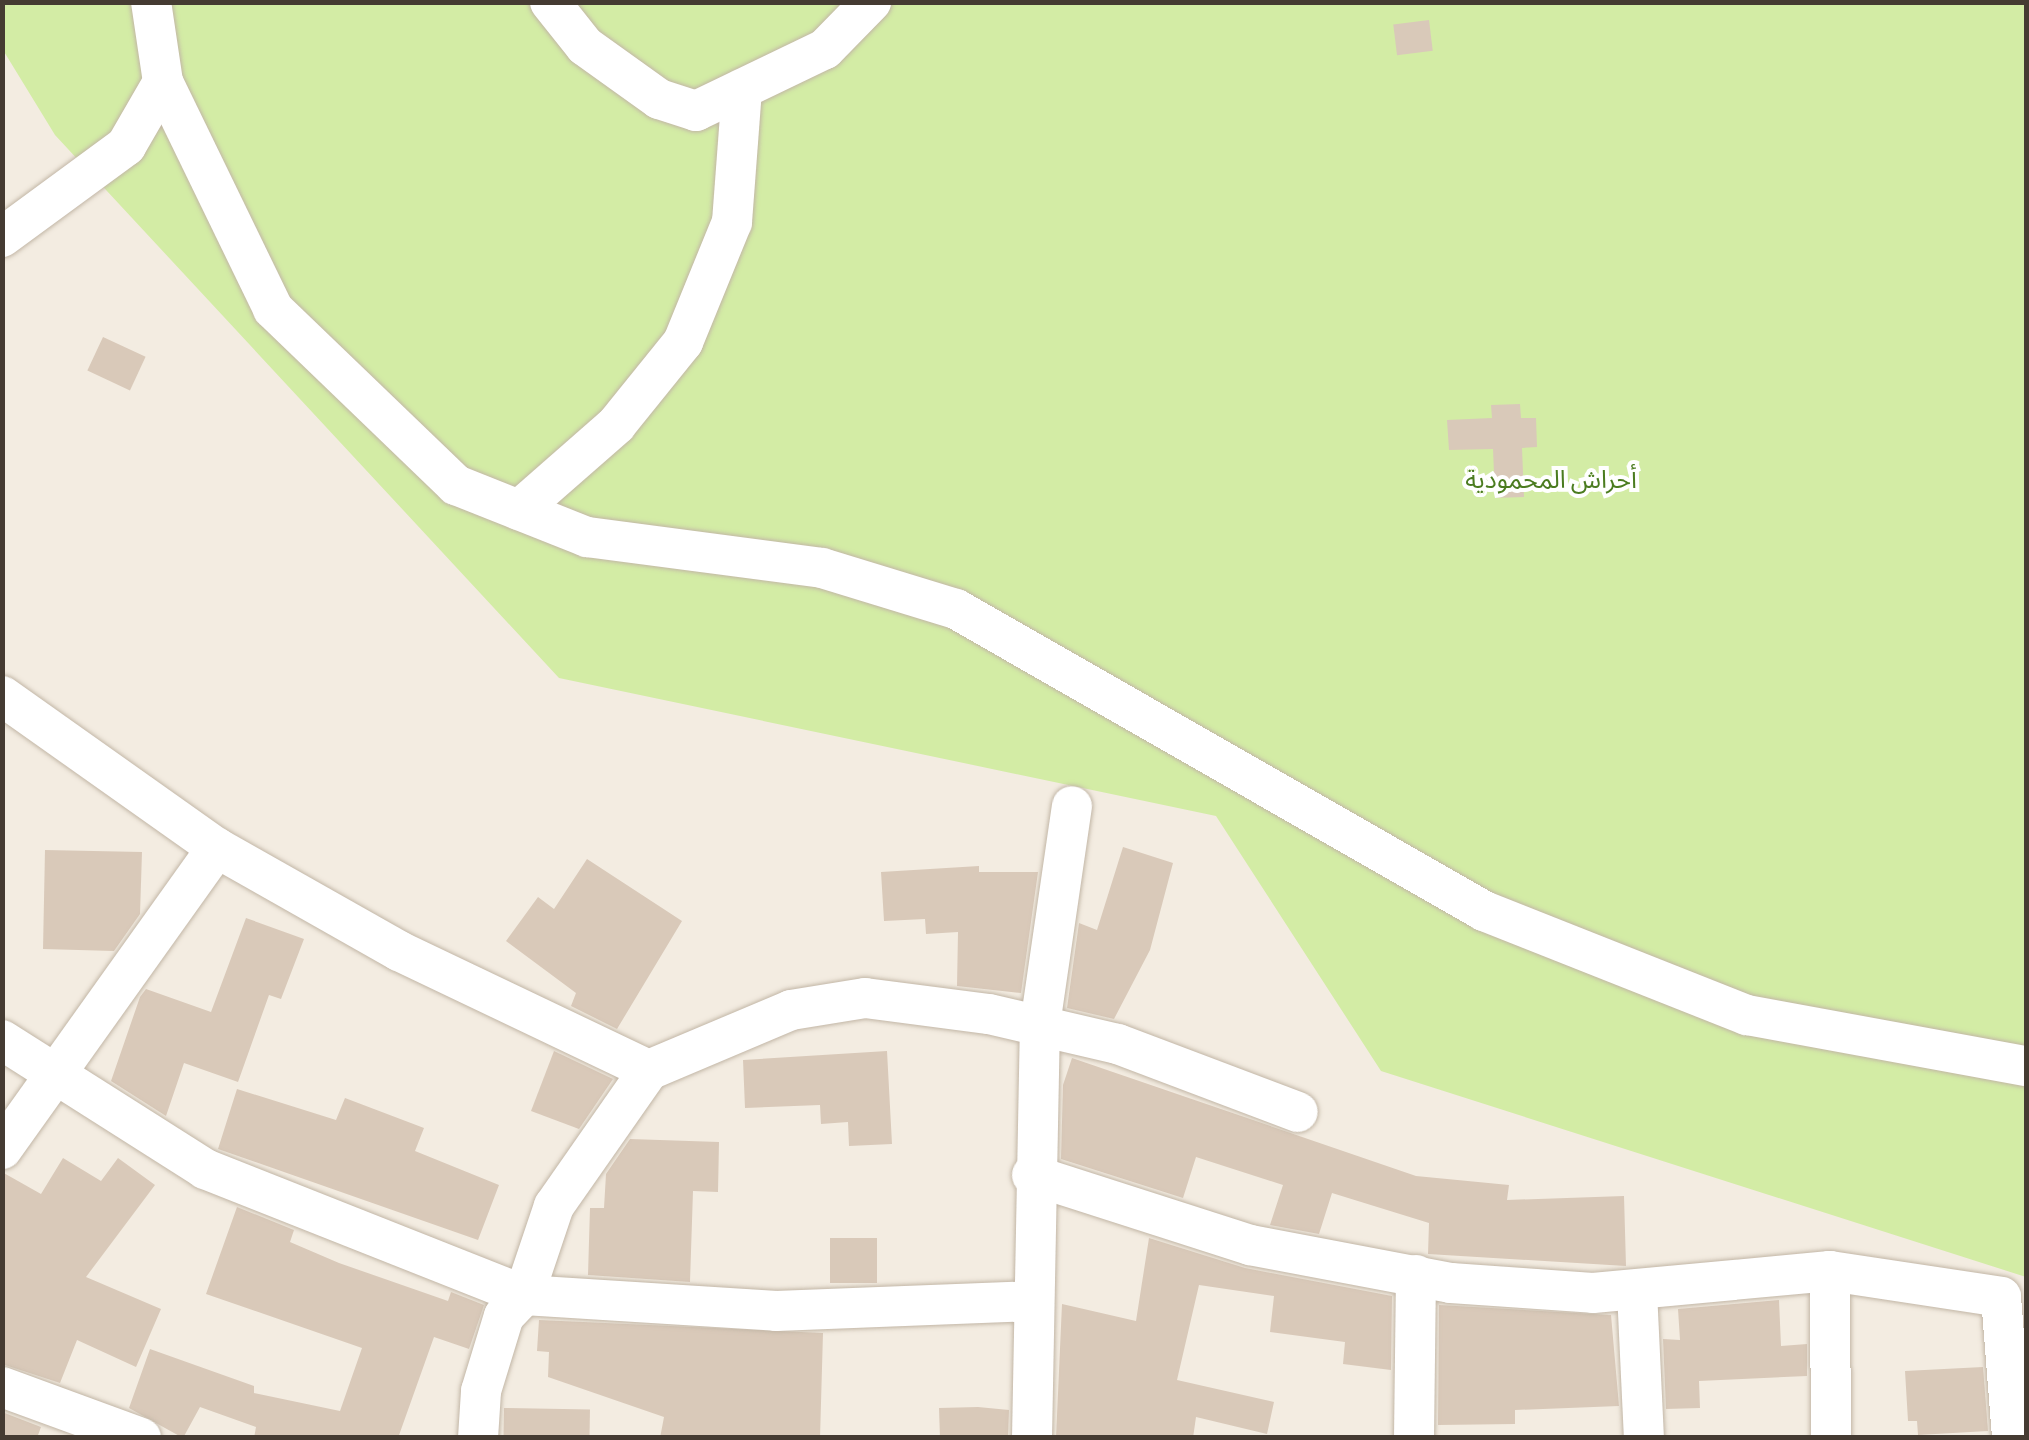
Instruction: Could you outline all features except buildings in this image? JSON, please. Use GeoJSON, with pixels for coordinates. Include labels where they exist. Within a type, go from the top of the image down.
{"type":"FeatureCollection","features":[{"type":"Feature","properties":{"kind":"street"},"geometry":{"type":"LineString","coordinates":[[151,2],[164,82],[273,310],[456,486],[587,537],[822,568],[956,609],[1484,910],[1747,1015],[2026,1066]]}},
{"type":"Feature","properties":{"kind":"street"},"geometry":{"type":"LineString","coordinates":[[550,2],[584,46],[659,100],[696,111],[825,49],[871,2]]}},
{"type":"Feature","properties":{"kind":"street"},"geometry":{"type":"LineString","coordinates":[[2,237],[126,146],[164,82]]}},
{"type":"Feature","properties":{"kind":"street"},"geometry":{"type":"LineString","coordinates":[[519,510],[616,425],[683,342],[732,222],[742,88]]}},
{"type":"Feature","properties":{"kind":"street"},"geometry":{"type":"LineString","coordinates":[[2,696],[217,848],[398,951],[649,1070]]}},
{"type":"Feature","properties":{"kind":"street"},"geometry":{"type":"LineString","coordinates":[[1032,1438],[1032,1175],[1040,1025],[1072,806]]}},
{"type":"Feature","properties":{"kind":"street"},"geometry":{"type":"LineString","coordinates":[[2,1150],[217,848]]}},
{"type":"Feature","properties":{"kind":"street"},"geometry":{"type":"LineString","coordinates":[[478,1438],[481,1391],[504,1316],[524,1295],[554,1206],[649,1070],[791,1010],[865,998],[1040,1025],[1118,1044],[1298,1112]]}},
{"type":"Feature","properties":{"kind":"street"},"geometry":{"type":"LineString","coordinates":[[2,1040],[205,1169],[524,1295],[776,1311],[1032,1301]]}},
{"type":"Feature","properties":{"kind":"street"},"geometry":{"type":"LineString","coordinates":[[1032,1175],[1250,1246],[1416,1275],[1637,1292],[1665,1282],[1830,1271],[2001,1297],[2012,1438]]}},
{"type":"Feature","properties":{"kind":"street"},"geometry":{"type":"LineString","coordinates":[[1830,1271],[1832,1438]]}},
{"type":"Feature","properties":{"kind":"street"},"geometry":{"type":"LineString","coordinates":[[1414,1438],[1416,1275]]}},
{"type":"Feature","properties":{"kind":"street"},"geometry":{"type":"LineString","coordinates":[[1637,1292],[1644,1438]]}},
{"type":"Feature","properties":{"kind":"street"},"geometry":{"type":"LineString","coordinates":[[2,1386],[72,1426],[142,1438]]}},
{"type":"Feature","properties":{"kind":"green space","name":"أحراش المحمودية"},"geometry":{"type":"Polygon","coordinates":[[[3,2],[2026,3],[2026,1277],[1381,1071],[1216,816],[559,678],[55,135],[3,50],[3,2]]]}}]}
